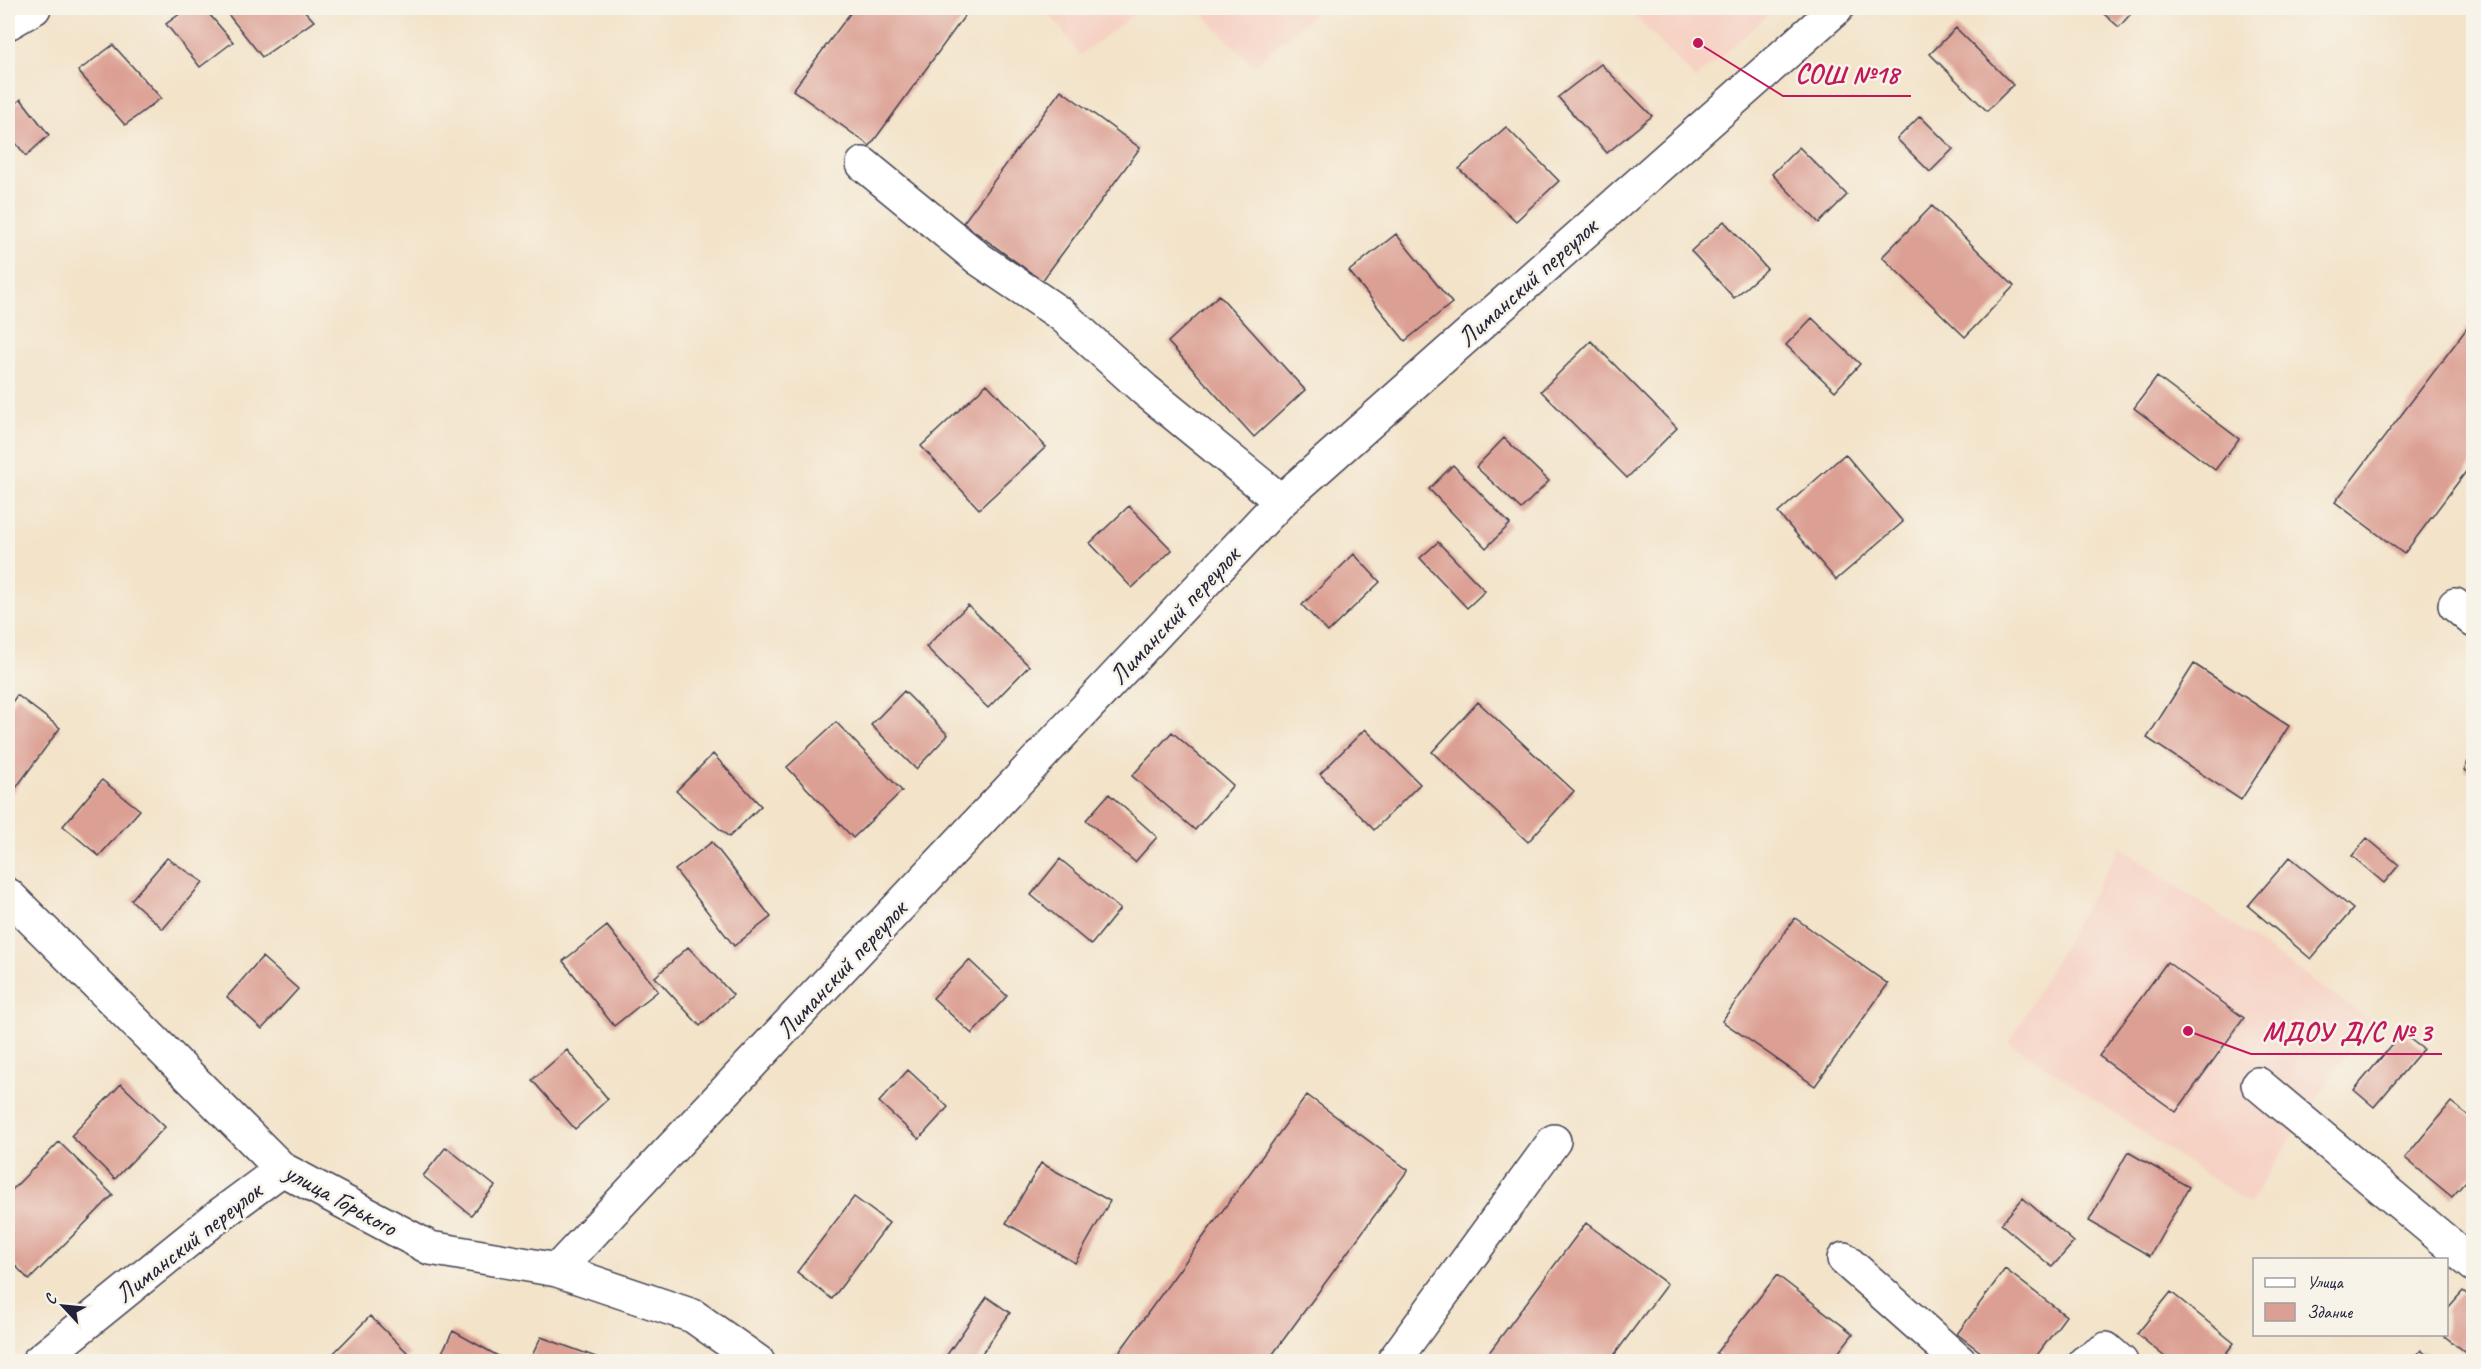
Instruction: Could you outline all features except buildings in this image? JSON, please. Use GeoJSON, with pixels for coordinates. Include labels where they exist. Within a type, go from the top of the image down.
{"type":"FeatureCollection","features":[{"type":"Feature","properties":{"kind":"street"},"geometry":{"type":"LineString","coordinates":[[8,22],[34,8]]}},
{"type":"Feature","properties":{"kind":"street","name":"Лиманский переулок"},"geometry":{"type":"LineString","coordinates":[[557,1270],[1281,501],[1837,8]]}},
{"type":"Feature","properties":{"kind":"street"},"geometry":{"type":"LineString","coordinates":[[863,164],[980,259],[1062,315],[1145,390],[1281,501]]}},
{"type":"Feature","properties":{"kind":"street","name":"улица Горького"},"geometry":{"type":"LineString","coordinates":[[8,895],[282,1169],[430,1248],[557,1270],[693,1316],[758,1362]]}},
{"type":"Feature","properties":{"kind":"street"},"geometry":{"type":"LineString","coordinates":[[2258,1084],[2474,1265]]}},
{"type":"Feature","properties":{"kind":"street"},"geometry":{"type":"LineString","coordinates":[[1393,1362],[1554,1140]]}},
{"type":"Feature","properties":{"kind":"street","name":"Лиманский переулок"},"geometry":{"type":"LineString","coordinates":[[38,1362],[217,1217],[282,1169]]}},
{"type":"Feature","properties":{"kind":"street"},"geometry":{"type":"LineString","coordinates":[[1844,1259],[1960,1362]]}},
{"type":"Feature","properties":{"kind":"street"},"geometry":{"type":"LineString","coordinates":[[2085,1362],[2106,1349],[2121,1362]]}},
{"type":"Feature","properties":{"kind":"shaded area"},"geometry":{"type":"Polygon","coordinates":[[[1046,8],[1143,8],[1080,55],[1046,8]]]}},
{"type":"Feature","properties":{"kind":"shaded area"},"geometry":{"type":"Polygon","coordinates":[[[1197,8],[1321,8],[1253,66],[1197,8]]]}},
{"type":"Feature","properties":{"kind":"shaded area"},"geometry":{"type":"Polygon","coordinates":[[[1627,8],[1776,8],[1695,79],[1627,8]]]}},
{"type":"Feature","properties":{"kind":"shaded area"},"geometry":{"type":"Polygon","coordinates":[[[2120,846],[2368,1019],[2249,1204],[2009,1042],[2120,846]]]}},
{"type":"Feature","properties":{"kind":"place","name":"СОШ №18"},"geometry":{"type":"Point","coordinates":[1698,43]}},
{"type":"Feature","properties":{"kind":"place","name":"МДОУ Д/С № 3"},"geometry":{"type":"Point","coordinates":[2188,1031]}}]}
